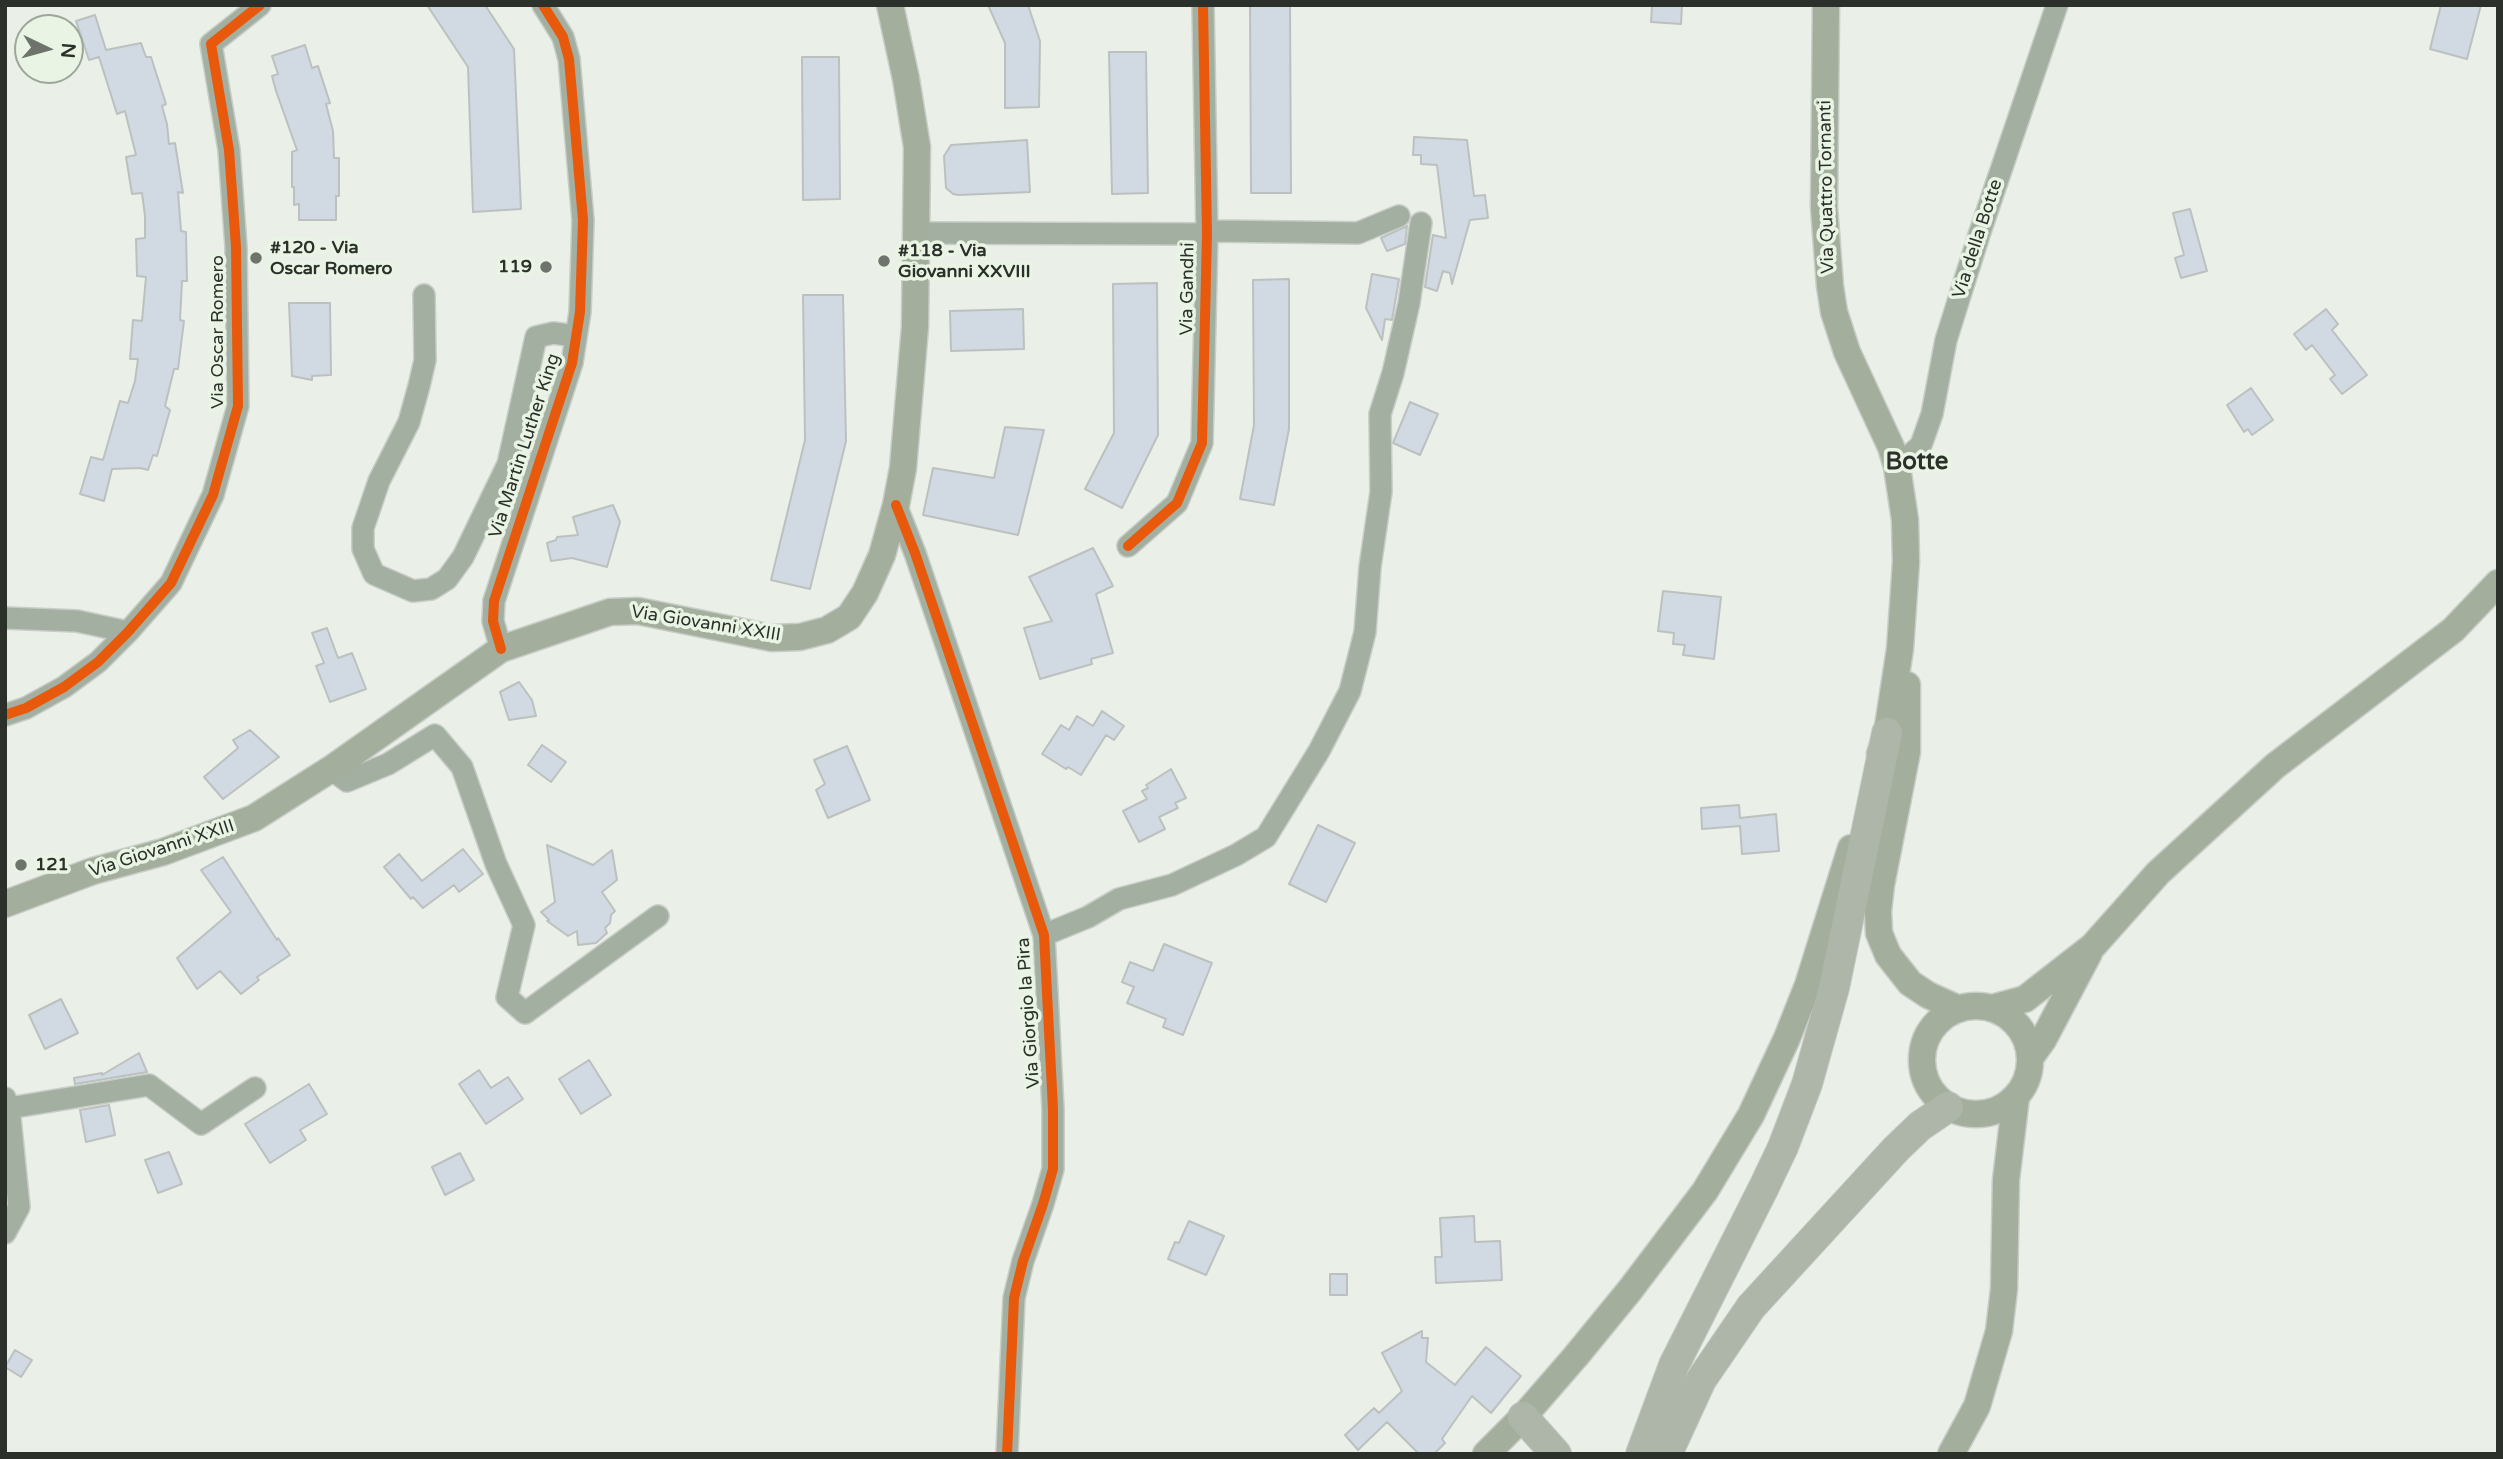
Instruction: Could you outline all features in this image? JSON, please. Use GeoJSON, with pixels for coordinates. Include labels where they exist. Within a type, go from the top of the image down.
{"type":"FeatureCollection","features":[{"type":"Feature","properties":{"kind":"highway"},"geometry":{"type":"LineString","coordinates":[[1641,1454],[1675,1366],[1769,1177],[1807,1084],[1834,988],[1887,733]]}},
{"type":"Feature","properties":{"kind":"highway"},"geometry":{"type":"LineString","coordinates":[[1667,1454],[1701,1380],[1751,1307],[1920,1126],[1961,1111]]}},
{"type":"Feature","properties":{"kind":"highway"},"geometry":{"type":"LineString","coordinates":[[1523,1417],[1556,1454]]}},
{"type":"Feature","properties":{"kind":"main road","name":"Via Giovanni XXIII"},"geometry":{"type":"LineString","coordinates":[[5,904],[51,885],[163,852],[254,818],[331,769],[501,649],[610,612],[639,611],[772,638],[800,637],[828,630],[849,617],[865,593],[882,555],[896,505],[903,468],[915,339],[917,147],[890,5]]}},
{"type":"Feature","properties":{"kind":"main road","name":"Via Quattro Tornanti"},"geometry":{"type":"LineString","coordinates":[[1826,5],[1824,206],[1830,286],[1834,312],[1844,342],[1883,427],[1897,467],[1906,541],[1900,649]]}},
{"type":"Feature","properties":{"kind":"main road"},"geometry":{"type":"LineString","coordinates":[[1992,1008],[2025,999],[2093,946],[2158,873],[2276,766],[2454,630],[2498,583]]}},
{"type":"Feature","properties":{"kind":"main road"},"geometry":{"type":"LineString","coordinates":[[1486,1454],[1523,1417],[1617,1307],[1697,1202],[1751,1115],[1808,985],[1887,733],[1900,649]]}},
{"type":"Feature","properties":{"kind":"main road"},"geometry":{"type":"LineString","coordinates":[[1900,649],[1906,680],[1908,744],[1881,885],[1879,933],[1888,955],[1904,977],[1922,991],[1959,1009]]}},
{"type":"Feature","properties":{"kind":"main road"},"geometry":{"type":"LineString","coordinates":[[2030,1058],[2043,1040],[2093,946]]}},
{"type":"Feature","properties":{"kind":"main road"},"geometry":{"type":"LineString","coordinates":[[1951,1454],[1977,1406],[1989,1373],[1999,1331],[2004,1275],[2006,1180],[2016,1097],[2026,1079],[2030,1058],[2027,1042],[2019,1027],[2007,1016],[1992,1008],[1975,1006],[1959,1009],[1946,1014],[1925,1040],[1921,1059],[1924,1078],[1933,1095],[1961,1111],[1994,1139],[2006,1180]]}},
{"type":"Feature","properties":{"kind":"main road"},"geometry":{"type":"LineString","coordinates":[[1961,1111],[1997,1110],[2016,1097]]}},
{"type":"Feature","properties":{"kind":"street","name":"Via Oscar Romero"},"geometry":{"type":"LineString","coordinates":[[5,715],[57,692],[98,662],[128,632],[171,583],[213,495],[238,406],[236,247],[229,150],[211,44],[260,5]]}},
{"type":"Feature","properties":{"kind":"street","name":"Via Martin Luther King"},"geometry":{"type":"LineString","coordinates":[[501,649],[493,621],[494,601],[572,363],[580,312],[583,220],[569,59],[563,37],[543,5]]}},
{"type":"Feature","properties":{"kind":"street","name":"Via Gandhi"},"geometry":{"type":"LineString","coordinates":[[1128,546],[1177,503],[1202,443],[1207,234],[1203,5]]}},
{"type":"Feature","properties":{"kind":"street","name":"Via della Botte"},"geometry":{"type":"LineString","coordinates":[[1897,467],[1921,445],[1932,414],[1950,327],[2057,5]]}},
{"type":"Feature","properties":{"kind":"street"},"geometry":{"type":"LineString","coordinates":[[915,233],[1358,233],[1399,216]]}},
{"type":"Feature","properties":{"kind":"street"},"geometry":{"type":"LineString","coordinates":[[1044,935],[1088,917],[1119,899],[1172,885],[1236,855],[1266,837],[1319,751],[1350,691],[1365,632],[1370,567],[1381,492],[1380,414],[1394,373],[1409,303],[1421,223]]}},
{"type":"Feature","properties":{"kind":"street"},"geometry":{"type":"LineString","coordinates":[[424,295],[425,360],[416,398],[409,422],[379,481],[363,528],[363,549],[374,574],[413,591],[431,589],[447,579],[463,557],[508,464],[536,337],[553,333],[576,336]]}},
{"type":"Feature","properties":{"kind":"street","name":"Via Giorgio la Pira"},"geometry":{"type":"LineString","coordinates":[[896,505],[919,565],[1044,935],[1053,1108],[1053,1169],[1014,1298],[1007,1454]]}},
{"type":"Feature","properties":{"kind":"street"},"geometry":{"type":"LineString","coordinates":[[5,618],[77,621],[128,632]]}},
{"type":"Feature","properties":{"kind":"street"},"geometry":{"type":"LineString","coordinates":[[331,769],[347,781],[388,765],[435,735],[462,767],[496,864],[524,925],[507,997],[525,1013],[658,916]]}},
{"type":"Feature","properties":{"kind":"street"},"geometry":{"type":"LineString","coordinates":[[5,1233],[19,1206],[7,1103],[149,1085],[201,1124],[255,1088]]}},
{"type":"Feature","properties":{"kind":"building"},"geometry":{"type":"Polygon","coordinates":[[[427,5],[485,5],[514,49],[521,209],[473,212],[468,67],[427,5]]]}},
{"type":"Feature","properties":{"kind":"building"},"geometry":{"type":"Polygon","coordinates":[[[988,5],[1028,5],[1040,41],[1039,107],[1005,108],[1005,43],[988,5]]]}},
{"type":"Feature","properties":{"kind":"building"},"geometry":{"type":"Polygon","coordinates":[[[1250,5],[1290,5],[1291,193],[1251,193],[1250,5]]]}},
{"type":"Feature","properties":{"kind":"building"},"geometry":{"type":"Polygon","coordinates":[[[1652,5],[1682,5],[1681,24],[1651,22],[1652,5]]]}},
{"type":"Feature","properties":{"kind":"building"},"geometry":{"type":"Polygon","coordinates":[[[2441,5],[2481,5],[2467,59],[2430,49],[2441,5]]]}},
{"type":"Feature","properties":{"kind":"building"},"geometry":{"type":"Polygon","coordinates":[[[95,15],[106,50],[141,43],[146,57],[151,57],[166,104],[162,106],[169,144],[175,143],[183,193],[178,192],[181,231],[186,232],[187,281],[182,281],[180,320],[184,321],[178,369],[174,369],[165,406],[170,410],[157,456],[153,455],[148,470],[112,469],[104,501],[80,494],[91,457],[103,460],[120,401],[128,403],[135,381],[138,359],[130,359],[133,320],[142,321],[146,277],[137,276],[136,239],[145,238],[145,216],[142,193],[132,194],[126,157],[136,155],[125,111],[117,114],[99,57],[89,60],[84,45],[84,18],[95,15]]]}},
{"type":"Feature","properties":{"kind":"building"},"geometry":{"type":"Polygon","coordinates":[[[305,45],[312,68],[318,66],[330,103],[326,104],[333,131],[334,158],[339,158],[336,220],[299,220],[299,204],[294,205],[292,152],[297,150],[272,76],[278,74],[272,56],[305,45]]]}},
{"type":"Feature","properties":{"kind":"building"},"geometry":{"type":"Polygon","coordinates":[[[1109,52],[1146,52],[1148,193],[1112,194],[1109,52]]]}},
{"type":"Feature","properties":{"kind":"building"},"geometry":{"type":"Polygon","coordinates":[[[802,57],[839,57],[840,199],[803,200],[802,57]]]}},
{"type":"Feature","properties":{"kind":"building"},"geometry":{"type":"Polygon","coordinates":[[[1414,137],[1467,140],[1474,196],[1485,195],[1488,218],[1470,220],[1452,284],[1450,273],[1443,271],[1437,291],[1425,287],[1433,235],[1446,238],[1437,165],[1421,164],[1421,155],[1413,155],[1414,137]]]}},
{"type":"Feature","properties":{"kind":"building"},"geometry":{"type":"Polygon","coordinates":[[[1027,140],[1030,192],[959,195],[946,188],[944,156],[951,145],[1027,140]]]}},
{"type":"Feature","properties":{"kind":"building"},"geometry":{"type":"Polygon","coordinates":[[[2190,209],[2207,271],[2181,278],[2175,258],[2184,255],[2173,213],[2190,209]]]}},
{"type":"Feature","properties":{"kind":"building"},"geometry":{"type":"Polygon","coordinates":[[[1407,226],[1405,244],[1387,251],[1381,238],[1407,226]]]}},
{"type":"Feature","properties":{"kind":"building"},"geometry":{"type":"Polygon","coordinates":[[[1372,274],[1399,279],[1392,320],[1385,319],[1382,340],[1366,308],[1372,274]]]}},
{"type":"Feature","properties":{"kind":"building"},"geometry":{"type":"Polygon","coordinates":[[[1289,279],[1289,429],[1274,505],[1240,499],[1254,425],[1253,280],[1289,279]]]}},
{"type":"Feature","properties":{"kind":"building"},"geometry":{"type":"Polygon","coordinates":[[[1157,283],[1158,435],[1122,508],[1085,489],[1114,433],[1113,284],[1157,283]]]}},
{"type":"Feature","properties":{"kind":"building"},"geometry":{"type":"Polygon","coordinates":[[[803,295],[843,295],[846,441],[810,589],[771,580],[805,440],[803,295]]]}},
{"type":"Feature","properties":{"kind":"building"},"geometry":{"type":"Polygon","coordinates":[[[289,303],[330,303],[331,375],[312,376],[312,380],[292,376],[289,303]]]}},
{"type":"Feature","properties":{"kind":"building"},"geometry":{"type":"Polygon","coordinates":[[[1023,309],[1024,349],[951,351],[950,311],[1023,309]]]}},
{"type":"Feature","properties":{"kind":"building"},"geometry":{"type":"Polygon","coordinates":[[[2326,309],[2338,324],[2332,330],[2367,375],[2342,394],[2330,379],[2335,375],[2312,345],[2306,350],[2294,334],[2326,309]]]}},
{"type":"Feature","properties":{"kind":"building"},"geometry":{"type":"Polygon","coordinates":[[[2251,388],[2273,420],[2252,435],[2248,429],[2244,432],[2227,405],[2251,388]]]}},
{"type":"Feature","properties":{"kind":"building"},"geometry":{"type":"Polygon","coordinates":[[[1410,402],[1438,414],[1420,455],[1393,443],[1410,402]]]}},
{"type":"Feature","properties":{"kind":"building"},"geometry":{"type":"Polygon","coordinates":[[[1005,427],[1044,430],[1018,535],[923,515],[933,468],[994,478],[1005,427]]]}},
{"type":"Feature","properties":{"kind":"building"},"geometry":{"type":"Polygon","coordinates":[[[613,505],[620,522],[607,567],[572,558],[551,561],[547,543],[557,537],[578,535],[573,517],[613,505]]]}},
{"type":"Feature","properties":{"kind":"building"},"geometry":{"type":"Polygon","coordinates":[[[1093,548],[1113,586],[1096,594],[1113,653],[1091,659],[1092,664],[1040,679],[1024,628],[1052,621],[1029,577],[1093,548]]]}},
{"type":"Feature","properties":{"kind":"building"},"geometry":{"type":"Polygon","coordinates":[[[1663,591],[1721,597],[1714,659],[1683,655],[1685,645],[1673,644],[1674,633],[1658,631],[1663,591]]]}},
{"type":"Feature","properties":{"kind":"building"},"geometry":{"type":"Polygon","coordinates":[[[327,628],[338,658],[352,653],[366,689],[330,702],[316,666],[324,663],[312,633],[327,628]]]}},
{"type":"Feature","properties":{"kind":"building"},"geometry":{"type":"Polygon","coordinates":[[[519,682],[532,700],[536,716],[509,720],[500,692],[519,682]]]}},
{"type":"Feature","properties":{"kind":"building"},"geometry":{"type":"Polygon","coordinates":[[[1102,711],[1124,726],[1114,740],[1106,735],[1081,775],[1042,754],[1061,725],[1069,730],[1077,716],[1093,726],[1102,711]]]}},
{"type":"Feature","properties":{"kind":"building"},"geometry":{"type":"Polygon","coordinates":[[[250,730],[279,757],[223,799],[204,777],[238,748],[233,740],[250,730]]]}},
{"type":"Feature","properties":{"kind":"building"},"geometry":{"type":"Polygon","coordinates":[[[542,745],[566,762],[551,782],[528,765],[542,745]]]}},
{"type":"Feature","properties":{"kind":"building"},"geometry":{"type":"Polygon","coordinates":[[[847,746],[870,800],[828,818],[816,790],[825,784],[814,760],[847,746]]]}},
{"type":"Feature","properties":{"kind":"building"},"geometry":{"type":"Polygon","coordinates":[[[1171,769],[1186,798],[1175,803],[1178,808],[1159,817],[1165,829],[1139,842],[1123,811],[1147,799],[1142,791],[1148,788],[1146,785],[1171,769]]]}},
{"type":"Feature","properties":{"kind":"building"},"geometry":{"type":"Polygon","coordinates":[[[1739,805],[1740,818],[1776,814],[1779,851],[1742,854],[1740,826],[1702,829],[1701,808],[1739,805]]]}},
{"type":"Feature","properties":{"kind":"building"},"geometry":{"type":"Polygon","coordinates":[[[1318,825],[1355,843],[1326,902],[1289,884],[1318,825]]]}},
{"type":"Feature","properties":{"kind":"building"},"geometry":{"type":"Polygon","coordinates":[[[547,845],[593,865],[612,850],[617,880],[602,892],[615,911],[605,928],[607,933],[596,943],[578,945],[577,931],[568,936],[547,921],[549,920],[541,912],[555,902],[547,845]]]}},
{"type":"Feature","properties":{"kind":"building"},"geometry":{"type":"Polygon","coordinates":[[[463,849],[483,874],[459,892],[454,885],[423,908],[413,897],[411,899],[384,867],[399,854],[422,881],[463,849]]]}},
{"type":"Feature","properties":{"kind":"building"},"geometry":{"type":"Polygon","coordinates":[[[223,857],[277,940],[278,938],[290,955],[257,977],[259,980],[241,994],[220,971],[197,989],[177,958],[231,912],[201,870],[223,857]]]}},
{"type":"Feature","properties":{"kind":"building"},"geometry":{"type":"Polygon","coordinates":[[[1164,944],[1212,963],[1183,1035],[1163,1027],[1166,1019],[1127,1003],[1134,987],[1122,982],[1130,962],[1153,971],[1164,944]]]}},
{"type":"Feature","properties":{"kind":"building"},"geometry":{"type":"Polygon","coordinates":[[[61,999],[78,1033],[45,1049],[29,1015],[61,999]]]}},
{"type":"Feature","properties":{"kind":"building"},"geometry":{"type":"Polygon","coordinates":[[[139,1053],[147,1072],[75,1084],[74,1078],[102,1075],[139,1053]]]}},
{"type":"Feature","properties":{"kind":"building"},"geometry":{"type":"Polygon","coordinates":[[[589,1060],[611,1095],[581,1114],[559,1079],[589,1060]]]}},
{"type":"Feature","properties":{"kind":"building"},"geometry":{"type":"Polygon","coordinates":[[[479,1070],[491,1088],[508,1077],[523,1099],[486,1124],[459,1084],[479,1070]]]}},
{"type":"Feature","properties":{"kind":"building"},"geometry":{"type":"Polygon","coordinates":[[[309,1084],[327,1114],[300,1130],[306,1140],[270,1163],[245,1124],[309,1084]]]}},
{"type":"Feature","properties":{"kind":"building"},"geometry":{"type":"Polygon","coordinates":[[[109,1105],[115,1135],[86,1142],[80,1110],[109,1105]]]}},
{"type":"Feature","properties":{"kind":"building"},"geometry":{"type":"Polygon","coordinates":[[[169,1152],[182,1184],[158,1193],[145,1160],[169,1152]]]}},
{"type":"Feature","properties":{"kind":"building"},"geometry":{"type":"Polygon","coordinates":[[[460,1153],[474,1180],[445,1195],[432,1167],[460,1153]]]}},
{"type":"Feature","properties":{"kind":"building"},"geometry":{"type":"Polygon","coordinates":[[[1474,1216],[1475,1242],[1500,1241],[1502,1280],[1436,1283],[1435,1257],[1442,1257],[1440,1218],[1474,1216]]]}},
{"type":"Feature","properties":{"kind":"building"},"geometry":{"type":"Polygon","coordinates":[[[1189,1221],[1224,1236],[1206,1275],[1168,1259],[1189,1221]]]}},
{"type":"Feature","properties":{"kind":"building"},"geometry":{"type":"Polygon","coordinates":[[[1330,1274],[1347,1274],[1347,1295],[1330,1295],[1330,1274]]]}},
{"type":"Feature","properties":{"kind":"building"},"geometry":{"type":"Polygon","coordinates":[[[1422,1331],[1422,1338],[1428,1338],[1426,1362],[1455,1385],[1486,1347],[1521,1376],[1491,1413],[1472,1396],[1442,1439],[1445,1443],[1434,1454],[1419,1454],[1387,1422],[1358,1450],[1345,1435],[1374,1408],[1379,1413],[1402,1391],[1382,1353],[1422,1331]]]}},
{"type":"Feature","properties":{"kind":"building"},"geometry":{"type":"Polygon","coordinates":[[[15,1350],[32,1360],[21,1377],[5,1367],[15,1350]]]}},
{"type":"Feature","properties":{"kind":"cycle path"},"geometry":{"type":"LineString","coordinates":[[5,715],[26,708],[64,687],[98,662],[128,632],[171,583],[213,495],[238,406],[236,247],[229,150],[211,44],[260,5]]}},
{"type":"Feature","properties":{"kind":"cycle path"},"geometry":{"type":"LineString","coordinates":[[501,649],[493,621],[494,601],[572,363],[580,312],[583,220],[569,59],[563,37],[543,5]]}},
{"type":"Feature","properties":{"kind":"cycle path"},"geometry":{"type":"LineString","coordinates":[[1128,546],[1177,503],[1202,443],[1207,234],[1203,5]]}},
{"type":"Feature","properties":{"kind":"cycle path"},"geometry":{"type":"LineString","coordinates":[[896,505],[915,553],[1044,935],[1053,1109],[1053,1169],[1014,1298],[1007,1454]]}},
{"type":"Feature","properties":{"kind":"place","name":"#120 - Via Oscar Romero"},"geometry":{"type":"Point","coordinates":[256,258]}},
{"type":"Feature","properties":{"kind":"place","name":"#118 - Via Giovanni XXVIII"},"geometry":{"type":"Point","coordinates":[884,261]}},
{"type":"Feature","properties":{"kind":"place","name":"119"},"geometry":{"type":"Point","coordinates":[546,267]}},
{"type":"Feature","properties":{"kind":"place","name":"121"},"geometry":{"type":"Point","coordinates":[21,865]}},
{"type":"Feature","properties":{"kind":"district","name":"Botte"},"geometry":{"type":"Point","coordinates":[1917,463]}}]}
